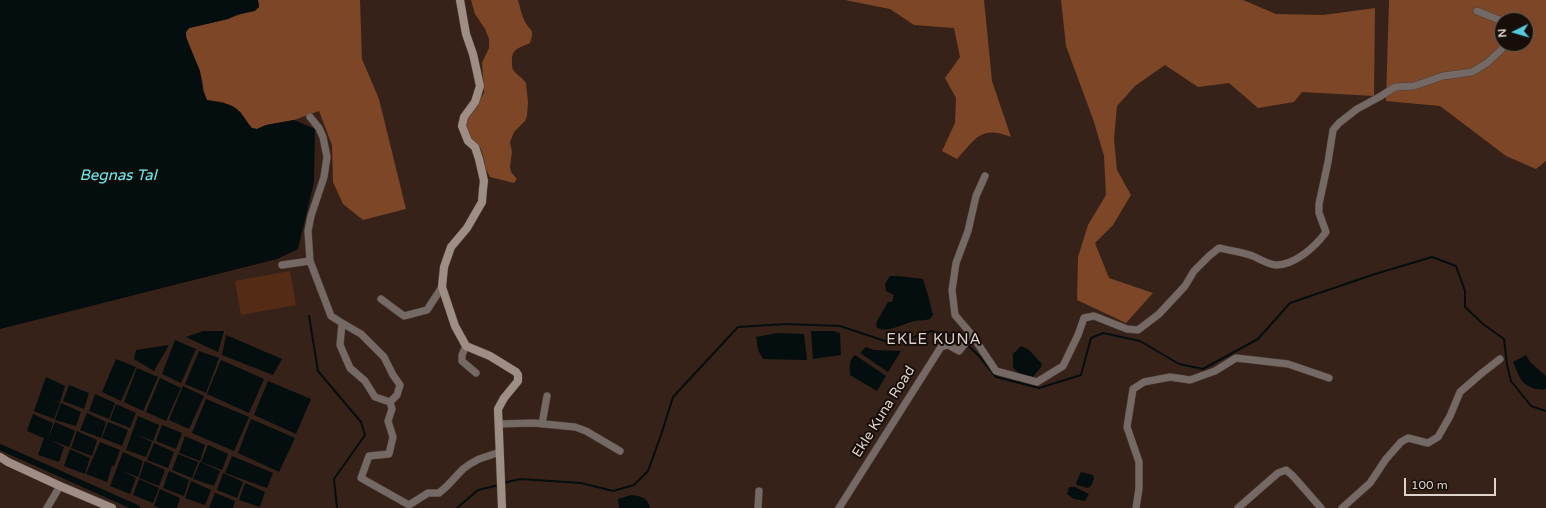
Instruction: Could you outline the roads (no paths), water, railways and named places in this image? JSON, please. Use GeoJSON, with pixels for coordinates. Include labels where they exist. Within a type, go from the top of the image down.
{"type":"FeatureCollection","features":[{"type":"Feature","properties":{"kind":"main road"},"geometry":{"type":"LineString","coordinates":[[460,0],[466,34],[473,54],[480,86],[475,102],[464,117],[462,126],[468,141],[474,147],[479,159],[484,181],[482,202],[467,228],[451,247],[444,267],[442,287],[455,326],[466,346],[490,356],[516,372],[518,375],[518,381],[504,398],[498,409],[502,508]]}},
{"type":"Feature","properties":{"kind":"main road"},"geometry":{"type":"LineString","coordinates":[[0,457],[60,486],[112,508]]}},
{"type":"Feature","properties":{"kind":"street"},"geometry":{"type":"LineString","coordinates":[[1477,11],[1494,18]]}},
{"type":"Feature","properties":{"kind":"street"},"geometry":{"type":"LineString","coordinates":[[985,176],[976,196],[968,231],[956,262],[952,290],[955,315],[972,335],[996,371],[1037,382],[1063,366],[1078,335],[1084,318],[1094,316],[1127,329],[1138,330],[1159,314],[1185,286],[1194,271],[1209,256],[1220,248],[1251,255],[1264,262],[1277,265],[1299,259],[1320,240],[1326,232],[1319,212],[1318,204],[1328,162],[1333,130],[1339,123],[1357,109],[1382,96],[1395,86],[1414,86],[1443,76],[1472,72],[1487,63],[1499,52]]}},
{"type":"Feature","properties":{"kind":"street"},"geometry":{"type":"LineString","coordinates":[[310,117],[324,137],[327,157],[324,177],[311,216],[308,231],[310,261],[331,316],[361,334],[384,357],[393,376],[400,385],[397,395],[390,402]]}},
{"type":"Feature","properties":{"kind":"street"},"geometry":{"type":"LineString","coordinates":[[282,265],[310,261]]}},
{"type":"Feature","properties":{"kind":"street"},"geometry":{"type":"LineString","coordinates":[[381,299],[404,316],[427,310],[442,287]]}},
{"type":"Feature","properties":{"kind":"street"},"geometry":{"type":"LineString","coordinates":[[342,323],[340,345],[350,368],[365,381],[375,397],[390,402]]}},
{"type":"Feature","properties":{"kind":"street","name":"Ekle Kuna Road"},"geometry":{"type":"LineString","coordinates":[[839,508],[941,346],[948,345],[959,351],[972,335]]}},
{"type":"Feature","properties":{"kind":"street"},"geometry":{"type":"LineString","coordinates":[[466,346],[462,355],[462,362],[476,373]]}},
{"type":"Feature","properties":{"kind":"street"},"geometry":{"type":"LineString","coordinates":[[1136,508],[1139,488],[1139,462],[1127,426],[1133,389],[1144,382],[1170,377],[1190,380],[1215,371],[1236,358],[1288,364],[1329,378]]}},
{"type":"Feature","properties":{"kind":"street"},"geometry":{"type":"LineString","coordinates":[[1342,508],[1370,483],[1386,459],[1401,442],[1408,438],[1428,443],[1438,437],[1450,416],[1460,392],[1500,359]]}},
{"type":"Feature","properties":{"kind":"street"},"geometry":{"type":"LineString","coordinates":[[542,424],[547,396]]}},
{"type":"Feature","properties":{"kind":"street"},"geometry":{"type":"LineString","coordinates":[[390,402],[392,409],[388,421],[393,437],[389,454],[369,456],[361,478],[409,504],[428,493],[439,493],[470,464],[479,458],[500,452]]}},
{"type":"Feature","properties":{"kind":"street"},"geometry":{"type":"LineString","coordinates":[[499,424],[534,423],[575,427],[620,451]]}},
{"type":"Feature","properties":{"kind":"street"},"geometry":{"type":"LineString","coordinates":[[1238,508],[1278,473],[1286,470],[1321,508]]}},
{"type":"Feature","properties":{"kind":"street"},"geometry":{"type":"LineString","coordinates":[[47,508],[60,486]]}},
{"type":"Feature","properties":{"kind":"street"},"geometry":{"type":"LineString","coordinates":[[758,508],[759,491]]}},
{"type":"Feature","properties":{"kind":"water","name":"Begnas Tal"},"geometry":{"type":"Polygon","coordinates":[[[0,0],[258,0],[259,7],[255,11],[189,28],[186,32],[186,37],[200,71],[203,91],[207,100],[233,106],[242,114],[252,128],[257,129],[266,125],[294,120],[315,129],[314,182],[298,249],[277,259],[0,329],[0,0]]]}},
{"type":"Feature","properties":{"kind":"water"},"geometry":{"type":"Polygon","coordinates":[[[890,276],[923,279],[933,315],[930,319],[914,321],[890,329],[880,329],[876,327],[877,321],[888,302],[892,302],[894,295],[886,291],[885,284],[890,276]]]}},
{"type":"Feature","properties":{"kind":"water"},"geometry":{"type":"Polygon","coordinates":[[[203,331],[224,331],[218,352],[186,337],[203,331]]]}},
{"type":"Feature","properties":{"kind":"water"},"geometry":{"type":"Polygon","coordinates":[[[811,331],[834,331],[840,333],[841,355],[813,359],[811,331]]]}},
{"type":"Feature","properties":{"kind":"water"},"geometry":{"type":"Polygon","coordinates":[[[777,333],[804,334],[807,360],[763,359],[758,350],[756,337],[777,333]]]}},
{"type":"Feature","properties":{"kind":"water"},"geometry":{"type":"Polygon","coordinates":[[[226,335],[282,359],[273,375],[222,355],[226,335]]]}},
{"type":"Feature","properties":{"kind":"water"},"geometry":{"type":"Polygon","coordinates":[[[175,340],[196,349],[181,383],[162,374],[175,340]]]}},
{"type":"Feature","properties":{"kind":"water"},"geometry":{"type":"Polygon","coordinates":[[[169,345],[154,371],[134,359],[136,350],[169,345]]]}},
{"type":"Feature","properties":{"kind":"water"},"geometry":{"type":"Polygon","coordinates":[[[1021,346],[1029,350],[1042,364],[1032,378],[1021,375],[1013,368],[1013,354],[1021,346]]]}},
{"type":"Feature","properties":{"kind":"water"},"geometry":{"type":"Polygon","coordinates":[[[866,347],[874,350],[901,351],[888,372],[860,353],[866,347]]]}},
{"type":"Feature","properties":{"kind":"water"},"geometry":{"type":"Polygon","coordinates":[[[199,351],[219,358],[206,393],[185,384],[199,351]]]}},
{"type":"Feature","properties":{"kind":"water"},"geometry":{"type":"Polygon","coordinates":[[[855,355],[886,376],[877,391],[850,375],[850,362],[855,355]]]}},
{"type":"Feature","properties":{"kind":"water"},"geometry":{"type":"Polygon","coordinates":[[[1526,355],[1530,362],[1546,376],[1546,389],[1533,388],[1527,385],[1518,374],[1513,362],[1526,355]]]}},
{"type":"Feature","properties":{"kind":"water"},"geometry":{"type":"Polygon","coordinates":[[[116,359],[136,367],[121,401],[102,392],[116,359]]]}},
{"type":"Feature","properties":{"kind":"water"},"geometry":{"type":"Polygon","coordinates":[[[221,360],[264,379],[249,413],[207,394],[221,360]]]}},
{"type":"Feature","properties":{"kind":"water"},"geometry":{"type":"Polygon","coordinates":[[[137,368],[158,377],[143,411],[124,402],[137,368]]]}},
{"type":"Feature","properties":{"kind":"water"},"geometry":{"type":"Polygon","coordinates":[[[46,377],[65,386],[60,402],[52,399],[60,403],[54,419],[34,411],[46,377]]]}},
{"type":"Feature","properties":{"kind":"water"},"geometry":{"type":"Polygon","coordinates":[[[160,378],[181,388],[166,421],[146,412],[160,378]]]}},
{"type":"Feature","properties":{"kind":"water"},"geometry":{"type":"Polygon","coordinates":[[[268,381],[311,399],[296,434],[254,415],[268,381]]]}},
{"type":"Feature","properties":{"kind":"water"},"geometry":{"type":"Polygon","coordinates":[[[69,385],[89,393],[84,409],[63,401],[69,385]]]}},
{"type":"Feature","properties":{"kind":"water"},"geometry":{"type":"Polygon","coordinates":[[[183,386],[204,396],[189,429],[169,420],[183,386]]]}},
{"type":"Feature","properties":{"kind":"water"},"geometry":{"type":"Polygon","coordinates":[[[95,394],[115,403],[109,419],[89,411],[95,394]]]}},
{"type":"Feature","properties":{"kind":"water"},"geometry":{"type":"Polygon","coordinates":[[[206,399],[249,417],[234,451],[192,433],[206,399]]]}},
{"type":"Feature","properties":{"kind":"water"},"geometry":{"type":"Polygon","coordinates":[[[61,403],[81,412],[76,426],[55,420],[61,403]]]}},
{"type":"Feature","properties":{"kind":"water"},"geometry":{"type":"Polygon","coordinates":[[[116,404],[136,413],[130,428],[110,420],[116,404]]]}},
{"type":"Feature","properties":{"kind":"water"},"geometry":{"type":"Polygon","coordinates":[[[87,413],[106,422],[101,438],[80,430],[87,413]]]}},
{"type":"Feature","properties":{"kind":"water"},"geometry":{"type":"Polygon","coordinates":[[[33,414],[53,423],[48,439],[55,422],[75,431],[69,447],[50,440],[64,447],[59,462],[38,455],[44,438],[27,431],[33,414]]]}},
{"type":"Feature","properties":{"kind":"water"},"geometry":{"type":"Polygon","coordinates":[[[138,416],[159,425],[153,441],[135,434],[152,442],[146,457],[126,450],[138,416]]]}},
{"type":"Feature","properties":{"kind":"water"},"geometry":{"type":"Polygon","coordinates":[[[251,419],[295,438],[279,472],[238,453],[251,419]]]}},
{"type":"Feature","properties":{"kind":"water"},"geometry":{"type":"Polygon","coordinates":[[[108,422],[128,430],[122,446],[102,438],[108,422]]]}},
{"type":"Feature","properties":{"kind":"water"},"geometry":{"type":"Polygon","coordinates":[[[162,425],[182,433],[176,449],[156,441],[162,425]]]}},
{"type":"Feature","properties":{"kind":"water"},"geometry":{"type":"Polygon","coordinates":[[[77,431],[97,440],[92,456],[71,448],[77,431]]]}},
{"type":"Feature","properties":{"kind":"water"},"geometry":{"type":"Polygon","coordinates":[[[185,436],[205,445],[200,461],[179,453],[185,436]]]}},
{"type":"Feature","properties":{"kind":"water"},"geometry":{"type":"Polygon","coordinates":[[[100,442],[120,450],[114,466],[110,465],[112,466],[107,482],[86,474],[100,442]]]}},
{"type":"Feature","properties":{"kind":"water"},"geometry":{"type":"Polygon","coordinates":[[[154,443],[174,452],[168,468],[147,460],[154,443]]]}},
{"type":"Feature","properties":{"kind":"water"},"geometry":{"type":"Polygon","coordinates":[[[208,445],[228,454],[222,470],[201,462],[208,445]]]}},
{"type":"Feature","properties":{"kind":"water"},"geometry":{"type":"Polygon","coordinates":[[[70,449],[90,458],[85,474],[64,466],[70,449]]]}},
{"type":"Feature","properties":{"kind":"water"},"geometry":{"type":"Polygon","coordinates":[[[123,452],[143,461],[138,477],[122,471],[136,478],[130,494],[110,486],[123,452]]]}},
{"type":"Feature","properties":{"kind":"water"},"geometry":{"type":"Polygon","coordinates":[[[178,454],[198,462],[192,478],[172,470],[178,454]]]}},
{"type":"Feature","properties":{"kind":"water"},"geometry":{"type":"Polygon","coordinates":[[[232,456],[273,473],[267,488],[225,473],[232,456]]]}},
{"type":"Feature","properties":{"kind":"water"},"geometry":{"type":"Polygon","coordinates":[[[145,461],[165,470],[159,486],[139,478],[145,461]]]}},
{"type":"Feature","properties":{"kind":"water"},"geometry":{"type":"Polygon","coordinates":[[[200,462],[220,471],[214,486],[193,479],[200,462]]]}},
{"type":"Feature","properties":{"kind":"water"},"geometry":{"type":"Polygon","coordinates":[[[169,471],[189,480],[184,496],[163,488],[169,471]]]}},
{"type":"Feature","properties":{"kind":"water"},"geometry":{"type":"Polygon","coordinates":[[[1081,472],[1093,475],[1094,479],[1091,486],[1088,488],[1077,485],[1076,483],[1081,472]]]}},
{"type":"Feature","properties":{"kind":"water"},"geometry":{"type":"Polygon","coordinates":[[[223,473],[243,482],[237,498],[217,490],[223,473]]]}},
{"type":"Feature","properties":{"kind":"water"},"geometry":{"type":"Polygon","coordinates":[[[139,479],[159,488],[153,503],[133,495],[139,479]]]}},
{"type":"Feature","properties":{"kind":"water"},"geometry":{"type":"Polygon","coordinates":[[[191,481],[211,490],[205,505],[185,498],[191,481]]]}},
{"type":"Feature","properties":{"kind":"water"},"geometry":{"type":"Polygon","coordinates":[[[245,483],[265,492],[260,507],[239,500],[245,483]]]}},
{"type":"Feature","properties":{"kind":"water"},"geometry":{"type":"Polygon","coordinates":[[[1069,487],[1075,487],[1089,494],[1085,501],[1074,499],[1067,494],[1069,487]]]}},
{"type":"Feature","properties":{"kind":"water"},"geometry":{"type":"Polygon","coordinates":[[[160,489],[180,498],[177,508],[160,508],[154,506],[160,489]]]}},
{"type":"Feature","properties":{"kind":"water"},"geometry":{"type":"Polygon","coordinates":[[[215,493],[235,501],[233,508],[209,508],[215,493]]]}},
{"type":"Feature","properties":{"kind":"water"},"geometry":{"type":"Polygon","coordinates":[[[631,495],[645,499],[650,508],[619,508],[618,499],[631,495]]]}},
{"type":"Feature","properties":{"kind":"waterway"},"geometry":{"type":"LineString","coordinates":[[503,483],[520,479],[581,483],[613,491],[634,485],[648,471],[673,397],[738,327],[786,324],[840,326],[891,343],[906,340],[931,331],[960,338],[979,356],[996,377],[1039,388],[1081,375],[1091,338],[1103,333],[1140,341],[1179,364],[1203,369],[1258,339],[1290,303],[1375,274],[1432,257],[1456,266],[1465,291],[1465,307],[1483,324],[1504,339],[1507,365],[1511,381],[1531,406],[1546,411]]}},
{"type":"Feature","properties":{"kind":"waterway"},"geometry":{"type":"LineString","coordinates":[[309,316],[318,371],[361,422],[365,435],[334,479],[337,508]]}},
{"type":"Feature","properties":{"kind":"waterway"},"geometry":{"type":"LineString","coordinates":[[0,447],[137,508]]}},
{"type":"Feature","properties":{"kind":"waterway"},"geometry":{"type":"LineString","coordinates":[[457,508],[478,490],[499,485]]}},
{"type":"Feature","properties":{"kind":"district","name":"EKLE KUNA"},"geometry":{"type":"Point","coordinates":[934,340]}}]}
